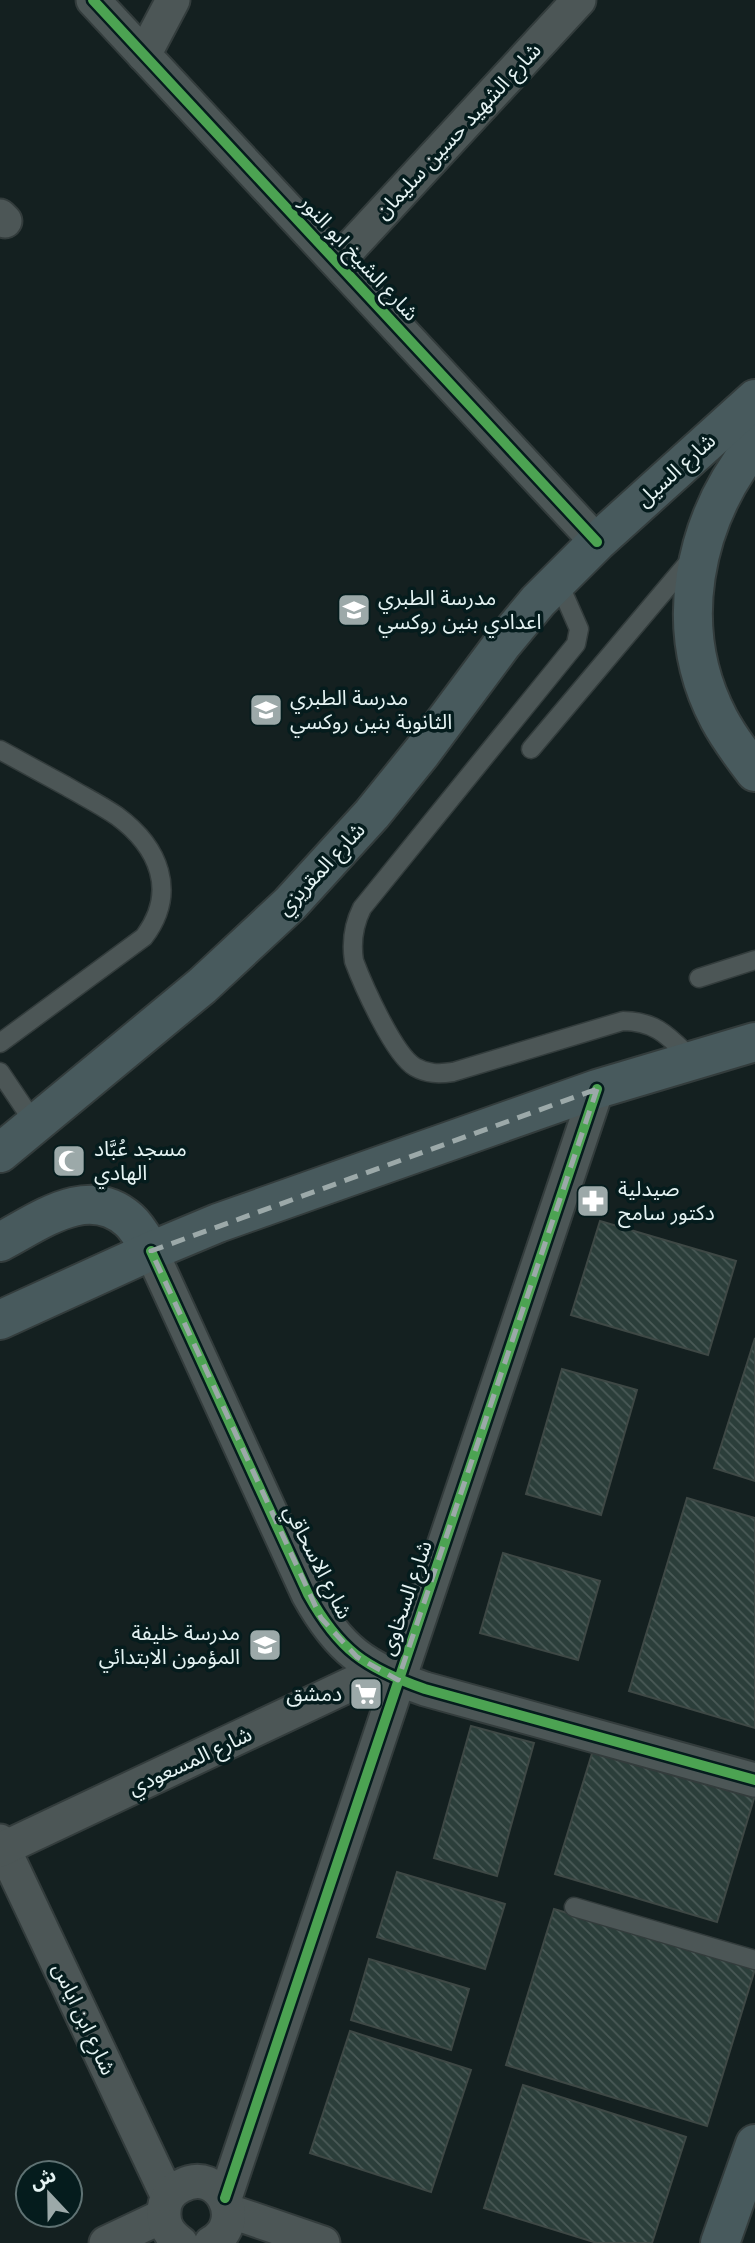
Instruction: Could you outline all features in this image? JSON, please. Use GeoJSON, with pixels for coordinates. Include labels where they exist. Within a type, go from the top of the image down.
{"type":"FeatureCollection","features":[{"type":"Feature","properties":{"kind":"main road","name":"شارع السيل"},"geometry":{"type":"LineString","coordinates":[[597,542],[755,399]]}},
{"type":"Feature","properties":{"kind":"main road"},"geometry":{"type":"LineString","coordinates":[[755,444],[727,483],[712,514],[701,547],[693,616],[705,684],[718,716],[735,746],[755,772]]}},
{"type":"Feature","properties":{"kind":"main road","name":"شارع المقريزي"},"geometry":{"type":"LineString","coordinates":[[12,1137],[202,986],[261,932],[372,814],[503,642],[597,542]]}},
{"type":"Feature","properties":{"kind":"main road"},"geometry":{"type":"LineString","coordinates":[[0,1320],[218,1223],[597,1089],[755,1042]]}},
{"type":"Feature","properties":{"kind":"main road"},"geometry":{"type":"LineString","coordinates":[[0,1242],[67,1207],[100,1205],[128,1219],[151,1251]]}},
{"type":"Feature","properties":{"kind":"main road"},"geometry":{"type":"LineString","coordinates":[[720,2243],[755,2144]]}},
{"type":"Feature","properties":{"kind":"street","name":"شارع الشيخ ابو النور"},"geometry":{"type":"LineString","coordinates":[[93,0],[597,542]]}},
{"type":"Feature","properties":{"kind":"street"},"geometry":{"type":"LineString","coordinates":[[144,55],[173,0]]}},
{"type":"Feature","properties":{"kind":"street","name":"شارع الشهيد حسين سليمان"},"geometry":{"type":"LineString","coordinates":[[337,262],[579,0]]}},
{"type":"Feature","properties":{"kind":"street","name":"شارع السخاوى"},"geometry":{"type":"LineString","coordinates":[[211,2243],[224,2232],[228,2222],[227,2204],[389,1675],[597,1089]]}},
{"type":"Feature","properties":{"kind":"street","name":"شارع الاسحاقي"},"geometry":{"type":"LineString","coordinates":[[151,1251],[308,1594],[337,1639],[357,1657],[389,1675],[425,1689],[755,1780]]}},
{"type":"Feature","properties":{"kind":"street","name":"شارع المسعودي"},"geometry":{"type":"LineString","coordinates":[[1,1847],[389,1675]]}},
{"type":"Feature","properties":{"kind":"street","name":"شارع ابن اياس"},"geometry":{"type":"LineString","coordinates":[[1,1847],[171,2219]]}},
{"type":"Feature","properties":{"kind":"street"},"geometry":{"type":"LineString","coordinates":[[106,2243],[171,2219],[175,2189],[185,2183],[197,2181],[208,2183],[217,2189],[227,2204],[323,2243]]}},
{"type":"Feature","properties":{"kind":"lane"},"geometry":{"type":"LineString","coordinates":[[531,749],[701,547]]}},
{"type":"Feature","properties":{"kind":"lane"},"geometry":{"type":"LineString","coordinates":[[558,581],[579,629],[576,644],[362,908],[353,932],[354,961],[397,1049],[413,1066],[426,1072],[453,1072],[623,1021],[648,1024],[659,1029],[692,1060]]}},
{"type":"Feature","properties":{"kind":"lane"},"geometry":{"type":"LineString","coordinates":[[0,750],[119,817],[147,847],[160,871],[163,885],[159,913],[144,937],[0,1043]]}},
{"type":"Feature","properties":{"kind":"lane"},"geometry":{"type":"LineString","coordinates":[[699,978],[755,960]]}},
{"type":"Feature","properties":{"kind":"lane"},"geometry":{"type":"LineString","coordinates":[[0,1072],[12,1137]]}},
{"type":"Feature","properties":{"kind":"lane"},"geometry":{"type":"LineString","coordinates":[[574,1907],[755,1959]]}},
{"type":"Feature","properties":{"kind":"highlighted area"},"geometry":{"type":"Polygon","coordinates":[[[597,1089],[398,1680],[357,1657],[321,1618],[151,1251],[597,1089]]]}},
{"type":"Feature","properties":{"kind":"building"},"geometry":{"type":"Polygon","coordinates":[[[600,1221],[736,1261],[708,1355],[571,1315],[600,1221]]]}},
{"type":"Feature","properties":{"kind":"building"},"geometry":{"type":"Polygon","coordinates":[[[755,1338],[755,1481],[714,1468],[755,1338]]]}},
{"type":"Feature","properties":{"kind":"building"},"geometry":{"type":"Polygon","coordinates":[[[562,1369],[637,1390],[601,1515],[526,1494],[562,1369]]]}},
{"type":"Feature","properties":{"kind":"building"},"geometry":{"type":"Polygon","coordinates":[[[687,1498],[755,1518],[755,1728],[629,1691],[687,1498]]]}},
{"type":"Feature","properties":{"kind":"building"},"geometry":{"type":"Polygon","coordinates":[[[503,1553],[600,1581],[578,1660],[480,1633],[503,1553]]]}},
{"type":"Feature","properties":{"kind":"building"},"geometry":{"type":"Polygon","coordinates":[[[471,1726],[534,1743],[497,1876],[434,1858],[471,1726]]]}},
{"type":"Feature","properties":{"kind":"building"},"geometry":{"type":"Polygon","coordinates":[[[594,1747],[755,1795],[717,1922],[555,1874],[594,1747]]]}},
{"type":"Feature","properties":{"kind":"building"},"geometry":{"type":"Polygon","coordinates":[[[397,1872],[505,1904],[485,1969],[377,1937],[397,1872]]]}},
{"type":"Feature","properties":{"kind":"building"},"geometry":{"type":"Polygon","coordinates":[[[554,1909],[755,1969],[707,2126],[506,2065],[554,1909]]]}},
{"type":"Feature","properties":{"kind":"building"},"geometry":{"type":"Polygon","coordinates":[[[369,1959],[469,1989],[451,2050],[351,2020],[369,1959]]]}},
{"type":"Feature","properties":{"kind":"building"},"geometry":{"type":"Polygon","coordinates":[[[350,2031],[471,2070],[431,2192],[310,2153],[350,2031]]]}},
{"type":"Feature","properties":{"kind":"building"},"geometry":{"type":"Polygon","coordinates":[[[523,2085],[686,2137],[652,2243],[597,2243],[484,2208],[523,2085]]]}},
{"type":"Feature","properties":{"kind":"cycle path"},"geometry":{"type":"LineString","coordinates":[[93,0],[597,542]]}},
{"type":"Feature","properties":{"kind":"cycle path"},"geometry":{"type":"LineString","coordinates":[[225,2198],[597,1089]]}},
{"type":"Feature","properties":{"kind":"cycle path"},"geometry":{"type":"LineString","coordinates":[[151,1251],[308,1594],[331,1630],[356,1655],[386,1673],[425,1689],[755,1780]]}},
{"type":"Feature","properties":{"kind":"place","name":"مدرسة الطبري اعدادي بنين روكسي"},"geometry":{"type":"Point","coordinates":[354,610]}},
{"type":"Feature","properties":{"kind":"place","name":"مدرسة الطبري الثانوية بنين روكسي"},"geometry":{"type":"Point","coordinates":[266,710]}},
{"type":"Feature","properties":{"kind":"place","name":"مسجد عُبَّاد الهادي"},"geometry":{"type":"Point","coordinates":[69,1161]}},
{"type":"Feature","properties":{"kind":"place","name":"صيدلية دكتور سامح"},"geometry":{"type":"Point","coordinates":[593,1201]}},
{"type":"Feature","properties":{"kind":"place","name":"مدرسة خليفة المؤمون الابتدائي"},"geometry":{"type":"Point","coordinates":[265,1645]}},
{"type":"Feature","properties":{"kind":"place","name":"دمشق"},"geometry":{"type":"Point","coordinates":[366,1694]}}]}
